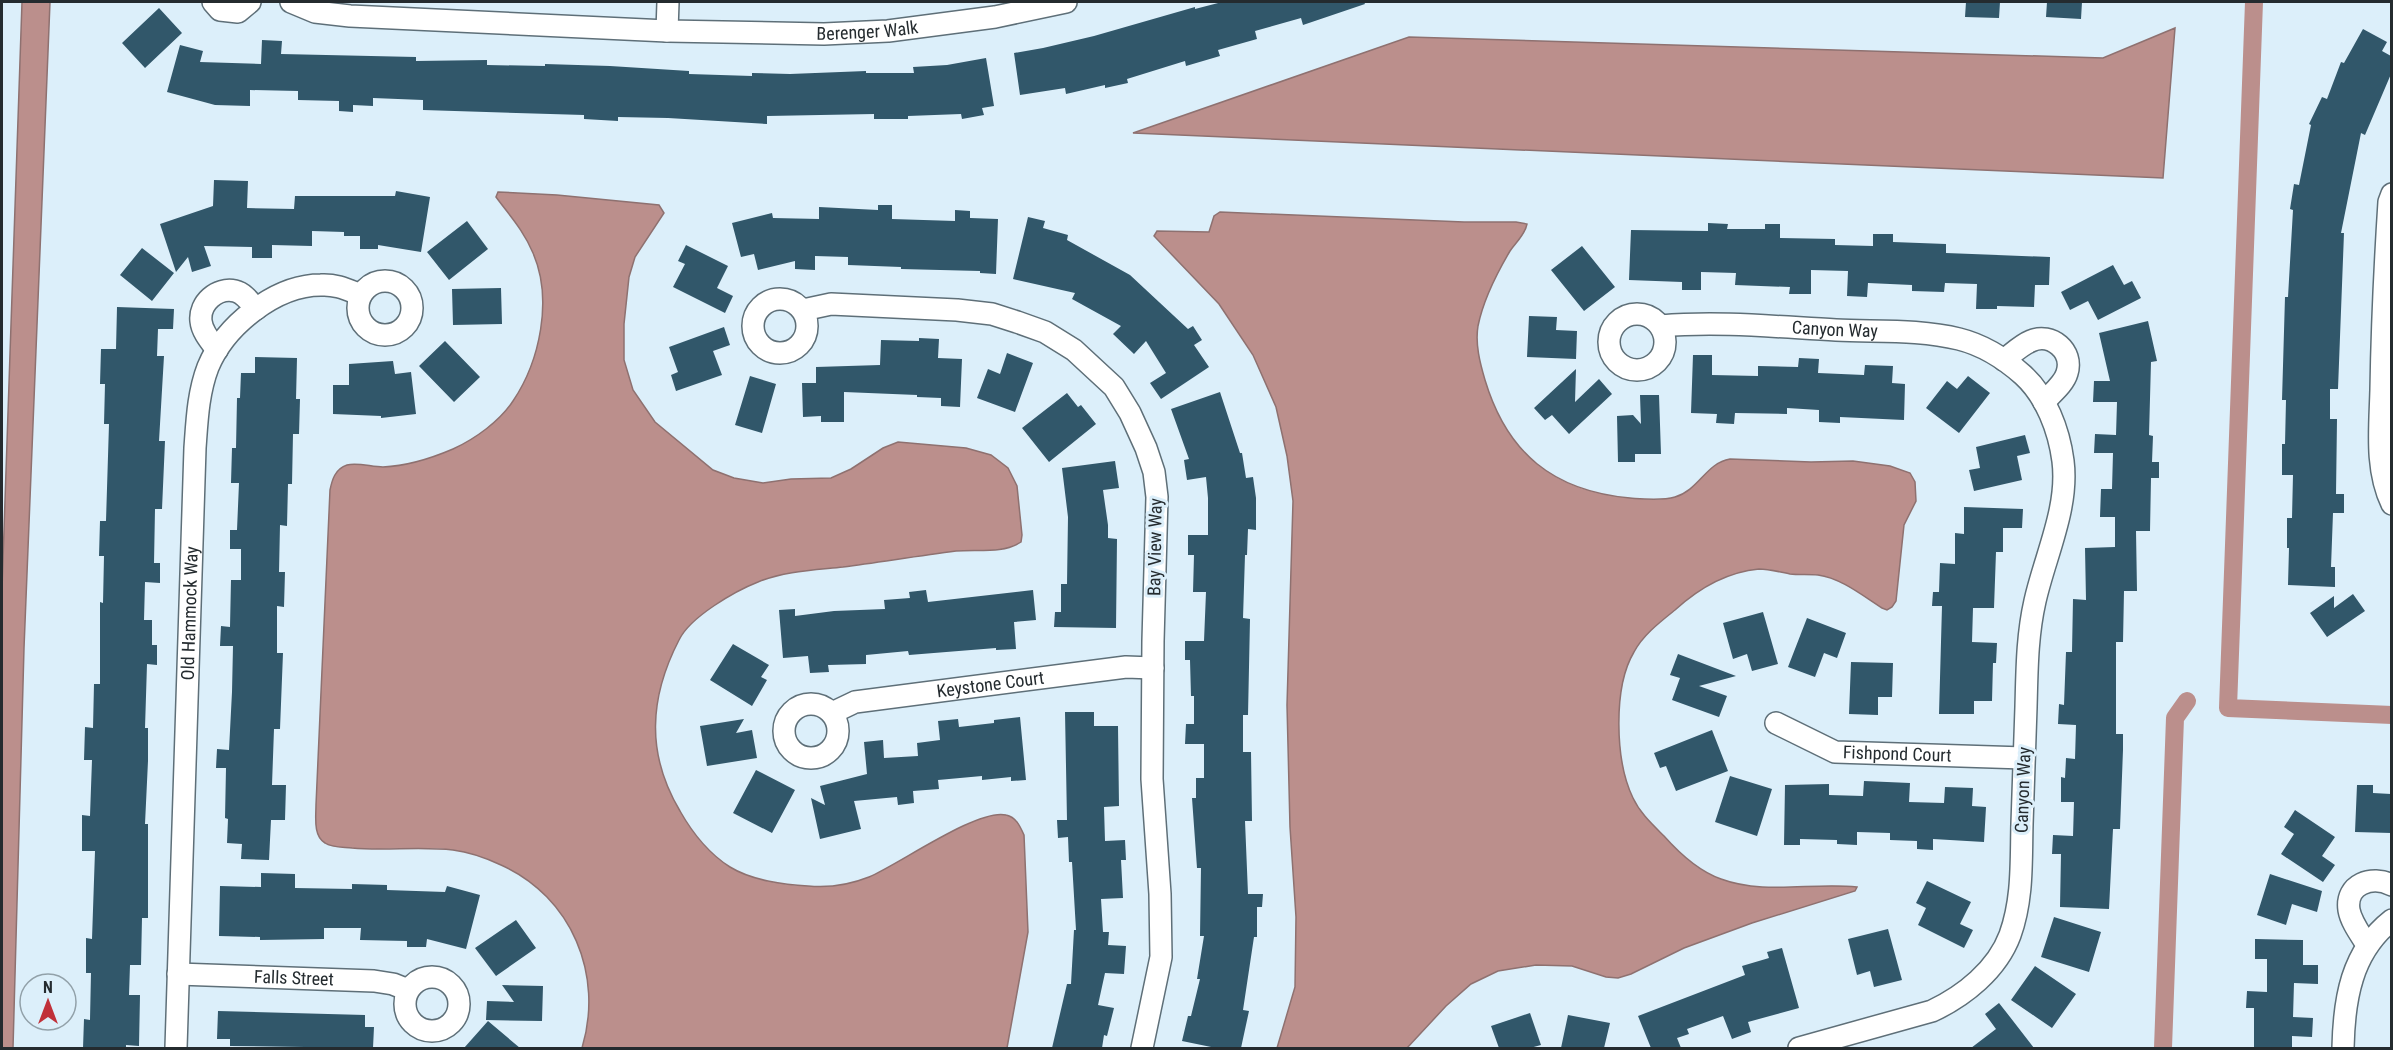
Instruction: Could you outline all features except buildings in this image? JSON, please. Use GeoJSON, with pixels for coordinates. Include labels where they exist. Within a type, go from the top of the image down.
{"type":"FeatureCollection","features":[{"type":"Feature","properties":{"kind":"street"},"geometry":{"type":"LineString","coordinates":[[213,2],[220,10],[238,12],[250,2]]}},
{"type":"Feature","properties":{"kind":"street","name":"Berenger Walk"},"geometry":{"type":"LineString","coordinates":[[291,2],[315,12],[350,16],[667,31],[824,34],[888,31],[995,18],[1066,2]]}},
{"type":"Feature","properties":{"kind":"street"},"geometry":{"type":"LineString","coordinates":[[667,31],[668,2]]}},
{"type":"Feature","properties":{"kind":"street"},"geometry":{"type":"LineString","coordinates":[[2391,194],[2382,324],[2380,447],[2381,471],[2391,504]]}},
{"type":"Feature","properties":{"kind":"street","name":"Old Hammock Way"},"geometry":{"type":"LineString","coordinates":[[176,1048],[196,438],[202,386],[217,350],[231,332],[256,309],[270,300],[289,292],[321,285],[342,287],[361,295]]}},
{"type":"Feature","properties":{"kind":"street"},"geometry":{"type":"LineString","coordinates":[[217,350],[204,332],[201,321],[206,301],[214,294],[235,291],[245,296],[256,309]]}},
{"type":"Feature","properties":{"kind":"street","name":"Bay View Way"},"geometry":{"type":"LineString","coordinates":[[803,310],[831,304],[992,314],[1045,332],[1074,350],[1114,387],[1130,413],[1154,472],[1157,497],[1152,779],[1160,894],[1161,957],[1142,1048]]}},
{"type":"Feature","properties":{"kind":"street","name":"Canyon Way"},"geometry":{"type":"LineString","coordinates":[[1661,326],[1686,324],[1928,334],[1959,339],[1985,348],[2025,377],[2044,402],[2057,431],[2063,460],[2064,483],[2061,507],[2030,622],[2021,892],[2009,938],[1996,961],[1981,979],[1950,1003],[1932,1011],[1800,1048]]}},
{"type":"Feature","properties":{"kind":"street"},"geometry":{"type":"LineString","coordinates":[[2004,360],[2029,341],[2039,338],[2049,339],[2058,344],[2065,352],[2068,362],[2067,373],[2044,402]]}},
{"type":"Feature","properties":{"kind":"street","name":"Keystone Court"},"geometry":{"type":"LineString","coordinates":[[832,713],[855,702],[1126,667],[1153,668]]}},
{"type":"Feature","properties":{"kind":"street","name":"Fishpond Court"},"geometry":{"type":"LineString","coordinates":[[1776,723],[1834,752],[2024,758]]}},
{"type":"Feature","properties":{"kind":"street"},"geometry":{"type":"LineString","coordinates":[[2367,945],[2352,920],[2349,899],[2362,883],[2382,880],[2391,885]]}},
{"type":"Feature","properties":{"kind":"street"},"geometry":{"type":"LineString","coordinates":[[2343,1048],[2348,995],[2354,972],[2367,945],[2391,920]]}},
{"type":"Feature","properties":{"kind":"street","name":"Falls Street"},"geometry":{"type":"LineString","coordinates":[[178,974],[374,981],[393,984],[408,990]]}},
{"type":"Feature","properties":{"kind":"shaded area"},"geometry":{"type":"Polygon","coordinates":[[[22,2],[50,2],[24,648],[13,1048],[2,1048],[2,589],[22,2]]]}},
{"type":"Feature","properties":{"kind":"shaded area"},"geometry":{"type":"Polygon","coordinates":[[[2175,28],[2163,178],[1133,133],[1409,37],[2103,58],[2175,28]]]}},
{"type":"Feature","properties":{"kind":"shaded area"},"geometry":{"type":"Polygon","coordinates":[[[498,192],[659,205],[664,213],[635,257],[629,277],[624,324],[624,360],[633,390],[655,422],[713,470],[734,478],[763,483],[791,479],[831,478],[851,469],[883,448],[898,442],[966,448],[991,455],[1008,468],[1017,486],[1021,542],[998,550],[956,551],[789,573],[748,586],[703,614],[693,622],[679,640],[662,683],[657,705],[656,726],[661,768],[669,790],[690,827],[722,862],[738,872],[768,881],[816,887],[846,884],[882,871],[958,828],[977,820],[993,815],[1006,815],[1015,820],[1024,835],[1028,932],[1007,1048],[582,1048],[588,1020],[589,993],[585,966],[564,918],[547,897],[526,879],[495,862],[465,852],[416,848],[338,847],[321,840],[316,826],[316,805],[332,482],[337,472],[347,465],[383,467],[401,465],[428,458],[461,445],[486,429],[513,401],[536,349],[541,329],[542,290],[533,253],[521,231],[496,197],[498,192]]]}},
{"type":"Feature","properties":{"kind":"shaded area"},"geometry":{"type":"Polygon","coordinates":[[[1220,212],[1527,224],[1500,268],[1483,307],[1477,333],[1480,360],[1494,406],[1520,448],[1556,477],[1578,487],[1630,498],[1670,498],[1683,494],[1708,471],[1722,461],[1730,459],[1853,461],[1890,466],[1910,473],[1915,482],[1916,501],[1904,525],[1896,601],[1892,607],[1887,610],[1882,608],[1852,588],[1827,577],[1759,569],[1736,574],[1693,595],[1647,634],[1634,652],[1622,684],[1620,745],[1627,783],[1639,809],[1676,849],[1713,876],[1737,884],[1771,887],[1857,887],[1855,891],[1752,923],[1684,948],[1618,978],[1606,977],[1572,966],[1536,965],[1498,971],[1471,984],[1446,1006],[1407,1048],[1277,1048],[1295,987],[1296,917],[1290,827],[1287,705],[1293,501],[1287,456],[1276,407],[1253,355],[1219,304],[1154,236],[1157,231],[1209,232],[1214,216],[1220,212]]]}},
{"type":"Feature","properties":{"kind":"waterway"},"geometry":{"type":"LineString","coordinates":[[2254,2],[2228,708],[2392,715]]}},
{"type":"Feature","properties":{"kind":"waterway"},"geometry":{"type":"LineString","coordinates":[[2163,1048],[2175,718],[2187,701]]}}]}
